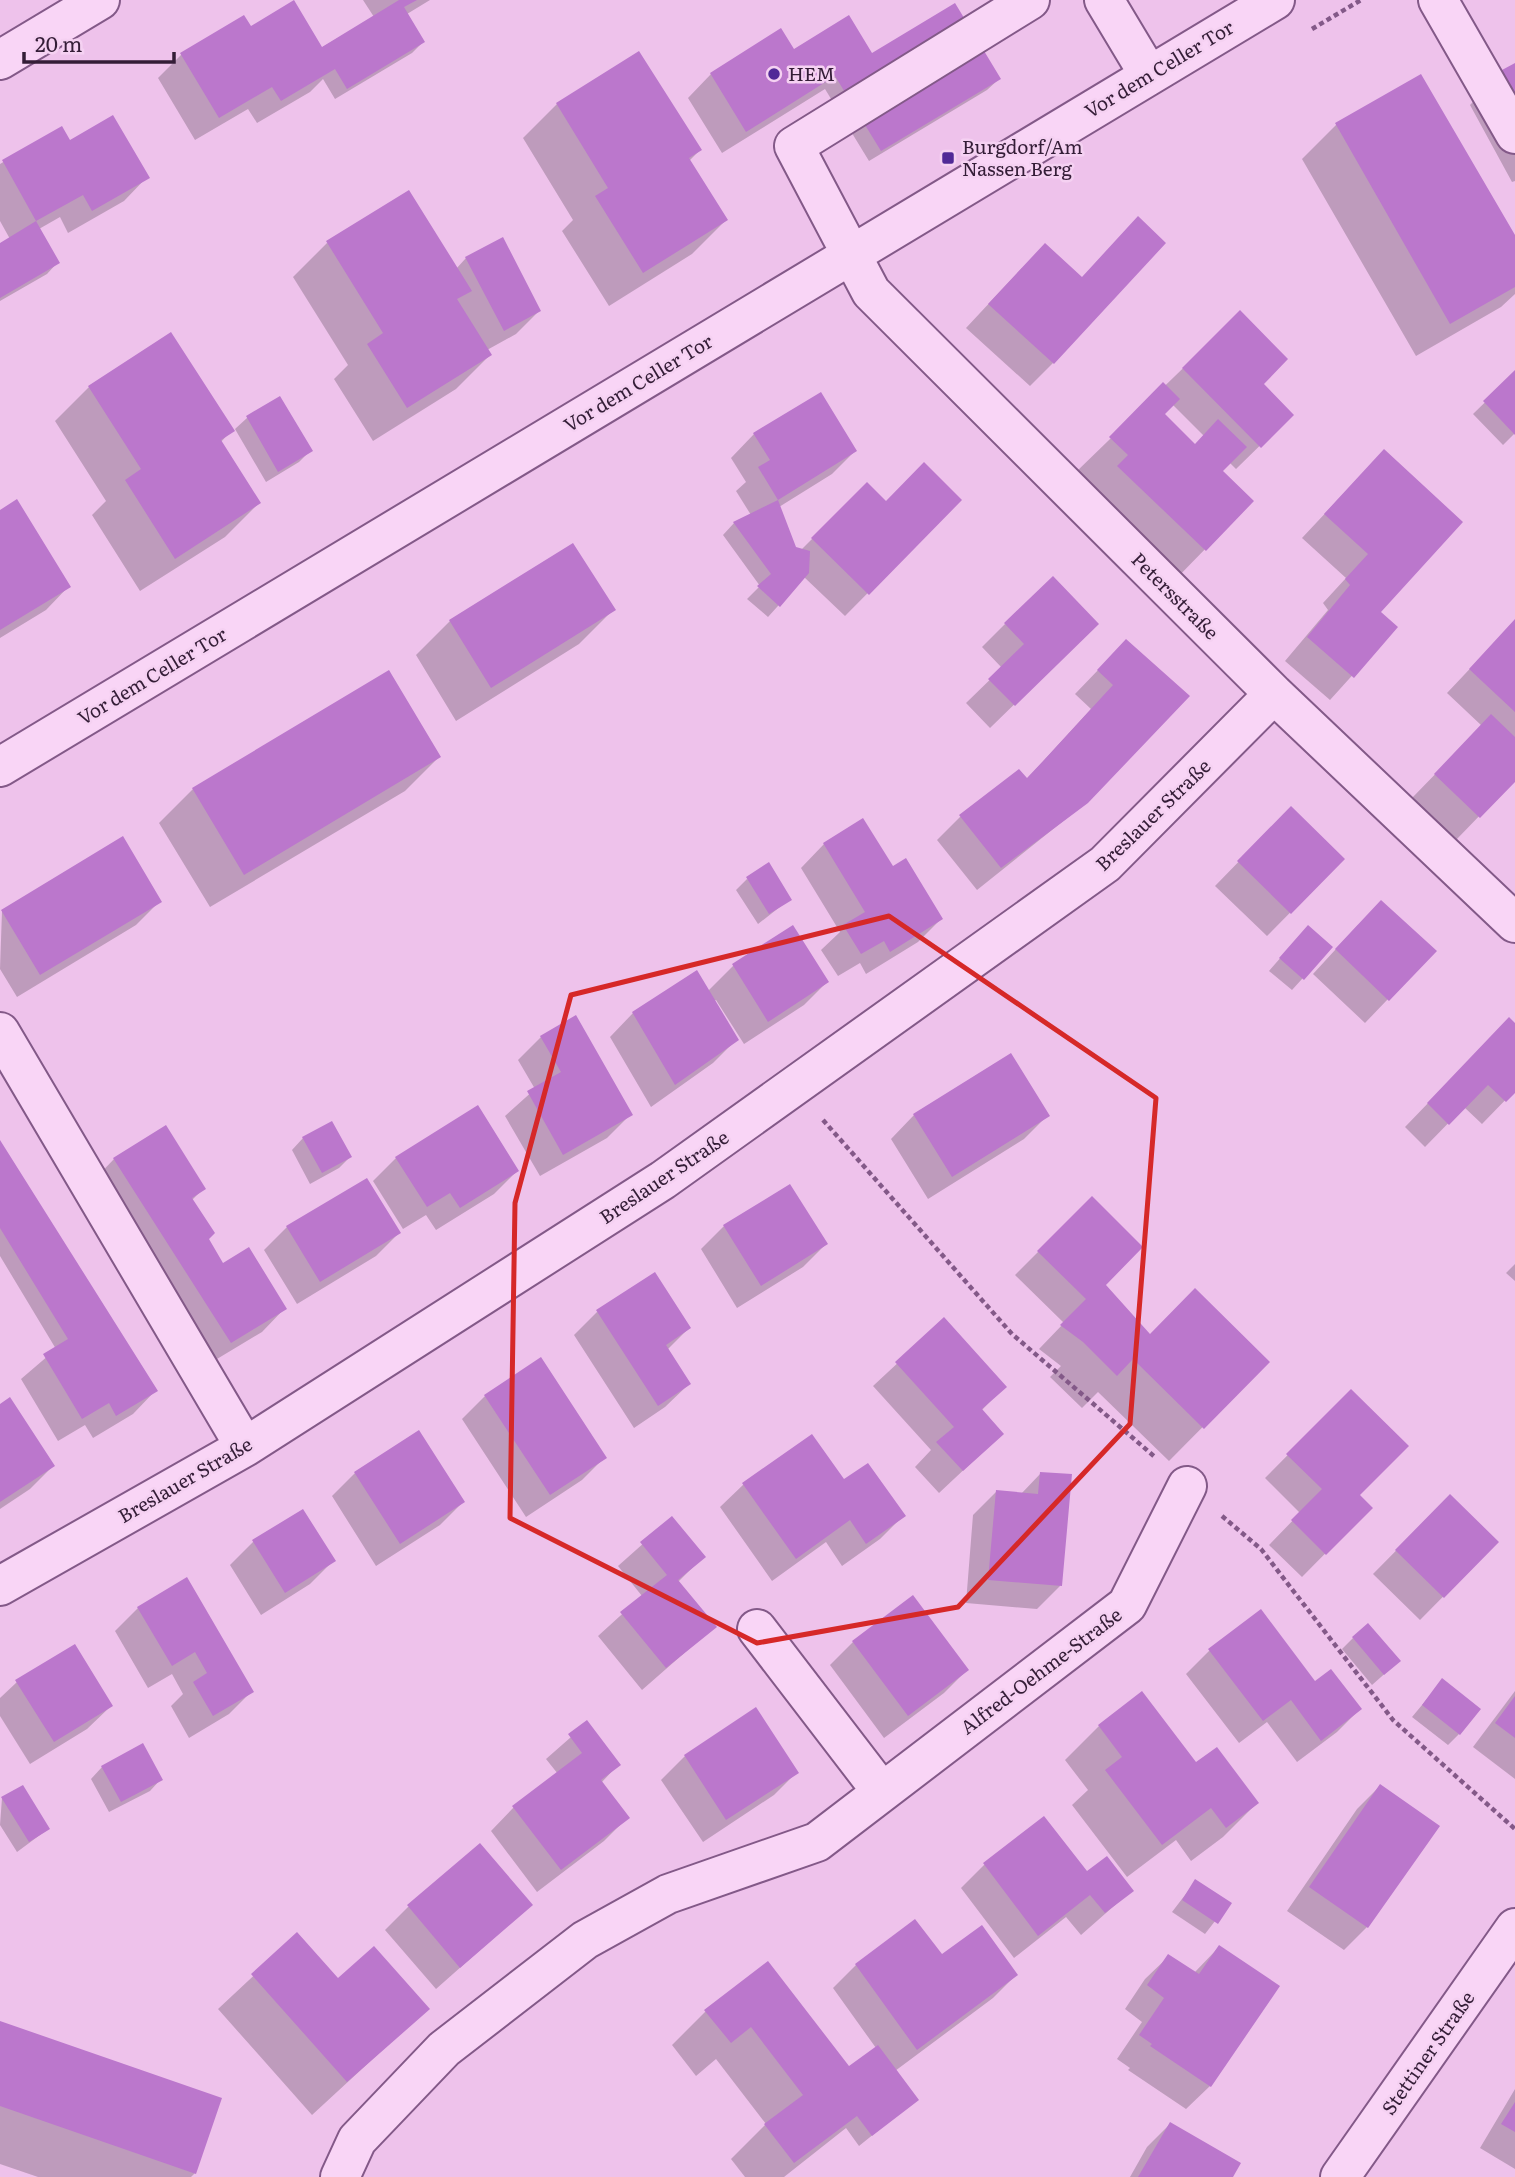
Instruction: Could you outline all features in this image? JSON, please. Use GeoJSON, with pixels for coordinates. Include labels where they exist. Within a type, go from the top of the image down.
{"type":"FeatureCollection","features":[{"type":"Feature","properties":{"kind":"street"},"geometry":{"type":"LineString","coordinates":[[0,60],[100,0]]}},
{"type":"Feature","properties":{"kind":"street","name":"Petersstraße"},"geometry":{"type":"LineString","coordinates":[[1030,0],[794,146],[850,256],[871,292],[1274,695],[1515,923]]}},
{"type":"Feature","properties":{"kind":"street"},"geometry":{"type":"LineString","coordinates":[[1104,0],[1149,75]]}},
{"type":"Feature","properties":{"kind":"street","name":"Vor dem Celler Tor"},"geometry":{"type":"LineString","coordinates":[[0,767],[1275,0]]}},
{"type":"Feature","properties":{"kind":"street"},"geometry":{"type":"LineString","coordinates":[[1438,0],[1515,134]]}},
{"type":"Feature","properties":{"kind":"street","name":"Breslauer Straße"},"geometry":{"type":"LineString","coordinates":[[0,1586],[244,1447],[663,1180],[1105,864],[1274,695]]}},
{"type":"Feature","properties":{"kind":"street"},"geometry":{"type":"LineString","coordinates":[[0,1032],[244,1447]]}},
{"type":"Feature","properties":{"kind":"street","name":"Alfred-Oehme-Straße"},"geometry":{"type":"LineString","coordinates":[[340,2177],[357,2140],[444,2049],[585,1940],[668,1894],[817,1842],[1127,1605],[1187,1486]]}},
{"type":"Feature","properties":{"kind":"street"},"geometry":{"type":"LineString","coordinates":[[757,1629],[882,1792]]}},
{"type":"Feature","properties":{"kind":"street","name":"Stettiner Straße"},"geometry":{"type":"LineString","coordinates":[[1340,2177],[1515,1928]]}},
{"type":"Feature","properties":{"kind":"highlighted area"},"geometry":{"type":"Polygon","coordinates":[[[889,916],[1156,1098],[1130,1424],[958,1607],[757,1643],[510,1518],[515,1203],[571,995],[889,916]]]}},
{"type":"Feature","properties":{"kind":"building"},"geometry":{"type":"Polygon","coordinates":[[[294,0],[322,47],[399,0],[417,0],[404,7],[425,42],[347,89],[335,69],[281,101],[272,87],[219,118],[180,53],[244,15],[251,26],[294,0]]]}},
{"type":"Feature","properties":{"kind":"building"},"geometry":{"type":"Polygon","coordinates":[[[955,3],[1001,79],[881,151],[835,76],[746,132],[710,73],[781,28],[794,49],[849,15],[872,53],[955,3]]]}},
{"type":"Feature","properties":{"kind":"building"},"geometry":{"type":"Polygon","coordinates":[[[639,51],[702,150],[689,158],[728,220],[643,273],[595,196],[608,188],[556,103],[639,51]]]}},
{"type":"Feature","properties":{"kind":"building"},"geometry":{"type":"Polygon","coordinates":[[[1515,63],[1515,93],[1502,70],[1515,63]]]}},
{"type":"Feature","properties":{"kind":"building"},"geometry":{"type":"Polygon","coordinates":[[[1421,74],[1515,235],[1515,287],[1450,324],[1335,123],[1421,74]]]}},
{"type":"Feature","properties":{"kind":"building"},"geometry":{"type":"Polygon","coordinates":[[[113,115],[150,178],[92,211],[83,195],[36,221],[2,160],[62,126],[70,140],[113,115]]]}},
{"type":"Feature","properties":{"kind":"building"},"geometry":{"type":"Polygon","coordinates":[[[409,190],[472,291],[457,299],[492,355],[407,408],[367,344],[383,333],[326,241],[409,190]]]}},
{"type":"Feature","properties":{"kind":"building"},"geometry":{"type":"Polygon","coordinates":[[[1138,216],[1166,243],[1054,364],[988,304],[1045,243],[1082,277],[1138,216]]]}},
{"type":"Feature","properties":{"kind":"building"},"geometry":{"type":"Polygon","coordinates":[[[36,221],[60,263],[0,298],[0,243],[36,221]]]}},
{"type":"Feature","properties":{"kind":"building"},"geometry":{"type":"Polygon","coordinates":[[[503,237],[541,311],[504,331],[465,257],[503,237]]]}},
{"type":"Feature","properties":{"kind":"building"},"geometry":{"type":"Polygon","coordinates":[[[1240,310],[1288,359],[1264,384],[1294,415],[1261,448],[1182,368],[1240,310]]]}},
{"type":"Feature","properties":{"kind":"building"},"geometry":{"type":"Polygon","coordinates":[[[171,332],[235,431],[221,440],[261,503],[175,559],[125,480],[141,469],[88,386],[171,332]]]}},
{"type":"Feature","properties":{"kind":"building"},"geometry":{"type":"Polygon","coordinates":[[[1515,370],[1515,435],[1483,401],[1515,370]]]}},
{"type":"Feature","properties":{"kind":"building"},"geometry":{"type":"Polygon","coordinates":[[[1163,382],[1180,399],[1165,414],[1195,444],[1218,419],[1247,447],[1223,471],[1254,501],[1206,551],[1117,466],[1128,455],[1109,437],[1163,382]]]}},
{"type":"Feature","properties":{"kind":"building"},"geometry":{"type":"Polygon","coordinates":[[[821,392],[857,451],[778,500],[758,467],[770,460],[753,433],[821,392]]]}},
{"type":"Feature","properties":{"kind":"building"},"geometry":{"type":"Polygon","coordinates":[[[280,396],[313,451],[278,472],[246,416],[280,396]]]}},
{"type":"Feature","properties":{"kind":"building"},"geometry":{"type":"Polygon","coordinates":[[[1384,449],[1463,522],[1381,612],[1398,627],[1354,678],[1307,637],[1350,585],[1345,579],[1368,554],[1324,514],[1384,449]]]}},
{"type":"Feature","properties":{"kind":"building"},"geometry":{"type":"Polygon","coordinates":[[[924,462],[962,500],[869,595],[811,538],[867,482],[886,501],[924,462]]]}},
{"type":"Feature","properties":{"kind":"building"},"geometry":{"type":"Polygon","coordinates":[[[17,499],[71,587],[0,630],[0,510],[17,499]]]}},
{"type":"Feature","properties":{"kind":"building"},"geometry":{"type":"Polygon","coordinates":[[[778,500],[796,547],[810,551],[809,573],[780,607],[757,586],[771,574],[733,522],[778,500]]]}},
{"type":"Feature","properties":{"kind":"building"},"geometry":{"type":"Polygon","coordinates":[[[573,543],[616,610],[491,688],[449,620],[573,543]]]}},
{"type":"Feature","properties":{"kind":"building"},"geometry":{"type":"Polygon","coordinates":[[[1053,576],[1099,624],[1015,706],[988,679],[1024,644],[1004,623],[1053,576]]]}},
{"type":"Feature","properties":{"kind":"building"},"geometry":{"type":"Polygon","coordinates":[[[1515,619],[1515,712],[1469,669],[1515,619]]]}},
{"type":"Feature","properties":{"kind":"building"},"geometry":{"type":"Polygon","coordinates":[[[1126,639],[1190,696],[1088,803],[1001,868],[959,815],[1019,769],[1027,778],[1113,685],[1097,670],[1126,639]]]}},
{"type":"Feature","properties":{"kind":"building"},"geometry":{"type":"Polygon","coordinates":[[[389,670],[441,757],[244,875],[192,788],[389,670]]]}},
{"type":"Feature","properties":{"kind":"building"},"geometry":{"type":"Polygon","coordinates":[[[1491,714],[1515,737],[1515,782],[1480,818],[1434,774],[1491,714]]]}},
{"type":"Feature","properties":{"kind":"building"},"geometry":{"type":"Polygon","coordinates":[[[1291,806],[1345,859],[1291,914],[1237,861],[1291,806]]]}},
{"type":"Feature","properties":{"kind":"building"},"geometry":{"type":"Polygon","coordinates":[[[863,818],[893,866],[906,858],[943,919],[890,952],[884,941],[861,954],[843,925],[865,912],[823,843],[863,818]]]}},
{"type":"Feature","properties":{"kind":"building"},"geometry":{"type":"Polygon","coordinates":[[[123,836],[162,902],[40,975],[1,910],[123,836]]]}},
{"type":"Feature","properties":{"kind":"building"},"geometry":{"type":"Polygon","coordinates":[[[769,862],[792,900],[769,914],[746,877],[769,862]]]}},
{"type":"Feature","properties":{"kind":"building"},"geometry":{"type":"Polygon","coordinates":[[[1381,900],[1437,951],[1389,1001],[1335,949],[1381,900]]]}},
{"type":"Feature","properties":{"kind":"building"},"geometry":{"type":"Polygon","coordinates":[[[793,925],[829,982],[768,1022],[732,964],[793,925]]]}},
{"type":"Feature","properties":{"kind":"building"},"geometry":{"type":"Polygon","coordinates":[[[1308,925],[1333,947],[1304,980],[1279,958],[1308,925]]]}},
{"type":"Feature","properties":{"kind":"building"},"geometry":{"type":"Polygon","coordinates":[[[697,970],[739,1040],[675,1085],[632,1012],[697,970]]]}},
{"type":"Feature","properties":{"kind":"building"},"geometry":{"type":"Polygon","coordinates":[[[576,1015],[633,1115],[563,1155],[527,1091],[561,1072],[540,1036],[576,1015]]]}},
{"type":"Feature","properties":{"kind":"building"},"geometry":{"type":"Polygon","coordinates":[[[1509,1017],[1515,1023],[1515,1093],[1506,1102],[1488,1085],[1449,1125],[1427,1103],[1509,1017]]]}},
{"type":"Feature","properties":{"kind":"building"},"geometry":{"type":"Polygon","coordinates":[[[1011,1053],[1050,1116],[952,1177],[913,1114],[1011,1053]]]}},
{"type":"Feature","properties":{"kind":"building"},"geometry":{"type":"Polygon","coordinates":[[[478,1105],[519,1171],[460,1208],[450,1193],[427,1207],[395,1157],[478,1105]]]}},
{"type":"Feature","properties":{"kind":"building"},"geometry":{"type":"Polygon","coordinates":[[[332,1121],[352,1157],[322,1173],[302,1137],[332,1121]]]}},
{"type":"Feature","properties":{"kind":"building"},"geometry":{"type":"Polygon","coordinates":[[[166,1125],[206,1189],[192,1198],[215,1233],[209,1239],[223,1263],[249,1247],[287,1309],[231,1343],[113,1158],[166,1125]]]}},
{"type":"Feature","properties":{"kind":"building"},"geometry":{"type":"Polygon","coordinates":[[[0,1140],[158,1391],[116,1416],[109,1403],[82,1419],[43,1354],[68,1339],[0,1228],[0,1140]]]}},
{"type":"Feature","properties":{"kind":"building"},"geometry":{"type":"Polygon","coordinates":[[[367,1178],[401,1233],[320,1282],[286,1226],[367,1178]]]}},
{"type":"Feature","properties":{"kind":"building"},"geometry":{"type":"Polygon","coordinates":[[[790,1184],[828,1244],[761,1286],[723,1225],[790,1184]]]}},
{"type":"Feature","properties":{"kind":"building"},"geometry":{"type":"Polygon","coordinates":[[[1092,1196],[1143,1247],[1106,1285],[1150,1334],[1195,1288],[1270,1362],[1204,1429],[1133,1359],[1117,1376],[1083,1342],[1060,1325],[1086,1299],[1037,1251],[1092,1196]]]}},
{"type":"Feature","properties":{"kind":"building"},"geometry":{"type":"Polygon","coordinates":[[[655,1272],[691,1328],[666,1345],[691,1384],[658,1406],[596,1310],[655,1272]]]}},
{"type":"Feature","properties":{"kind":"building"},"geometry":{"type":"Polygon","coordinates":[[[944,1317],[1007,1387],[982,1409],[1004,1434],[963,1471],[936,1442],[954,1427],[895,1362],[944,1317]]]}},
{"type":"Feature","properties":{"kind":"building"},"geometry":{"type":"Polygon","coordinates":[[[541,1357],[607,1458],[550,1495],[484,1395],[541,1357]]]}},
{"type":"Feature","properties":{"kind":"building"},"geometry":{"type":"Polygon","coordinates":[[[1351,1389],[1409,1446],[1360,1495],[1373,1508],[1326,1555],[1291,1520],[1322,1489],[1286,1454],[1351,1389]]]}},
{"type":"Feature","properties":{"kind":"building"},"geometry":{"type":"Polygon","coordinates":[[[10,1397],[55,1466],[0,1502],[0,1404],[10,1397]]]}},
{"type":"Feature","properties":{"kind":"building"},"geometry":{"type":"Polygon","coordinates":[[[419,1430],[465,1502],[400,1544],[354,1472],[419,1430]]]}},
{"type":"Feature","properties":{"kind":"building"},"geometry":{"type":"Polygon","coordinates":[[[812,1434],[844,1479],[868,1463],[906,1516],[866,1544],[850,1520],[796,1559],[742,1483],[812,1434]]]}},
{"type":"Feature","properties":{"kind":"building"},"geometry":{"type":"Polygon","coordinates":[[[1040,1472],[1072,1474],[1062,1586],[988,1580],[996,1490],[1038,1494],[1040,1472]]]}},
{"type":"Feature","properties":{"kind":"building"},"geometry":{"type":"Polygon","coordinates":[[[1450,1494],[1499,1542],[1444,1598],[1395,1550],[1450,1494]]]}},
{"type":"Feature","properties":{"kind":"building"},"geometry":{"type":"Polygon","coordinates":[[[303,1509],[336,1561],[285,1593],[252,1540],[303,1509]]]}},
{"type":"Feature","properties":{"kind":"building"},"geometry":{"type":"Polygon","coordinates":[[[672,1516],[706,1557],[678,1580],[717,1627],[666,1668],[620,1612],[667,1575],[640,1542],[672,1516]]]}},
{"type":"Feature","properties":{"kind":"building"},"geometry":{"type":"Polygon","coordinates":[[[187,1577],[254,1692],[213,1716],[193,1682],[207,1673],[195,1652],[172,1666],[137,1607],[187,1577]]]}},
{"type":"Feature","properties":{"kind":"building"},"geometry":{"type":"Polygon","coordinates":[[[913,1595],[969,1670],[908,1716],[852,1641],[913,1595]]]}},
{"type":"Feature","properties":{"kind":"building"},"geometry":{"type":"Polygon","coordinates":[[[1261,1609],[1315,1681],[1331,1669],[1362,1709],[1321,1741],[1291,1700],[1263,1721],[1208,1649],[1261,1609]]]}},
{"type":"Feature","properties":{"kind":"building"},"geometry":{"type":"Polygon","coordinates":[[[1368,1623],[1401,1661],[1384,1675],[1352,1637],[1368,1623]]]}},
{"type":"Feature","properties":{"kind":"building"},"geometry":{"type":"Polygon","coordinates":[[[75,1644],[113,1706],[54,1742],[15,1680],[75,1644]]]}},
{"type":"Feature","properties":{"kind":"building"},"geometry":{"type":"Polygon","coordinates":[[[1442,1678],[1481,1709],[1460,1735],[1422,1705],[1442,1678]]]}},
{"type":"Feature","properties":{"kind":"building"},"geometry":{"type":"Polygon","coordinates":[[[1142,1691],[1196,1762],[1217,1747],[1259,1803],[1226,1828],[1211,1808],[1162,1845],[1105,1770],[1122,1757],[1098,1725],[1142,1691]]]}},
{"type":"Feature","properties":{"kind":"building"},"geometry":{"type":"Polygon","coordinates":[[[1515,1696],[1515,1738],[1495,1723],[1515,1696]]]}},
{"type":"Feature","properties":{"kind":"building"},"geometry":{"type":"Polygon","coordinates":[[[756,1707],[799,1773],[726,1820],[684,1755],[756,1707]]]}},
{"type":"Feature","properties":{"kind":"building"},"geometry":{"type":"Polygon","coordinates":[[[587,1720],[621,1765],[601,1780],[630,1818],[561,1870],[512,1806],[582,1753],[568,1734],[587,1720]]]}},
{"type":"Feature","properties":{"kind":"building"},"geometry":{"type":"Polygon","coordinates":[[[143,1743],[163,1780],[121,1802],[101,1766],[143,1743]]]}},
{"type":"Feature","properties":{"kind":"building"},"geometry":{"type":"Polygon","coordinates":[[[1380,1784],[1440,1826],[1368,1928],[1309,1887],[1380,1784]]]}},
{"type":"Feature","properties":{"kind":"building"},"geometry":{"type":"Polygon","coordinates":[[[23,1785],[50,1829],[29,1842],[1,1797],[23,1785]]]}},
{"type":"Feature","properties":{"kind":"building"},"geometry":{"type":"Polygon","coordinates":[[[1044,1816],[1087,1871],[1107,1856],[1134,1891],[1105,1913],[1090,1895],[1038,1936],[983,1863],[1044,1816]]]}},
{"type":"Feature","properties":{"kind":"building"},"geometry":{"type":"Polygon","coordinates":[[[480,1843],[533,1905],[460,1968],[407,1905],[480,1843]]]}},
{"type":"Feature","properties":{"kind":"building"},"geometry":{"type":"Polygon","coordinates":[[[1195,1879],[1232,1903],[1218,1924],[1182,1900],[1195,1879]]]}},
{"type":"Feature","properties":{"kind":"building"},"geometry":{"type":"Polygon","coordinates":[[[915,1919],[942,1954],[982,1925],[1018,1975],[917,2050],[855,1964],[915,1919]]]}},
{"type":"Feature","properties":{"kind":"building"},"geometry":{"type":"Polygon","coordinates":[[[297,1932],[338,1978],[374,1946],[430,2009],[347,2082],[251,1974],[297,1932]]]}},
{"type":"Feature","properties":{"kind":"building"},"geometry":{"type":"Polygon","coordinates":[[[1219,1945],[1280,1986],[1211,2087],[1150,2046],[1152,2044],[1139,2035],[1164,1998],[1147,1985],[1168,1954],[1199,1974],[1219,1945]]]}},
{"type":"Feature","properties":{"kind":"building"},"geometry":{"type":"Polygon","coordinates":[[[768,1961],[849,2066],[878,2045],[919,2100],[872,2136],[857,2116],[794,2163],[764,2124],[803,2095],[751,2027],[731,2043],[704,2010],[768,1961]]]}},
{"type":"Feature","properties":{"kind":"building"},"geometry":{"type":"Polygon","coordinates":[[[0,2021],[222,2098],[196,2174],[0,2106],[0,2021]]]}},
{"type":"Feature","properties":{"kind":"building"},"geometry":{"type":"Polygon","coordinates":[[[1515,2102],[1515,2132],[1501,2124],[1515,2102]]]}},
{"type":"Feature","properties":{"kind":"building"},"geometry":{"type":"Polygon","coordinates":[[[1170,2122],[1241,2163],[1233,2177],[1138,2177],[1170,2122]]]}},
{"type":"Feature","properties":{"kind":"place","name":"HEM"},"geometry":{"type":"Point","coordinates":[774,74]}},
{"type":"Feature","properties":{"kind":"place","name":"Burgdorf/Am Nassen Berg"},"geometry":{"type":"Point","coordinates":[948,158]}}]}
